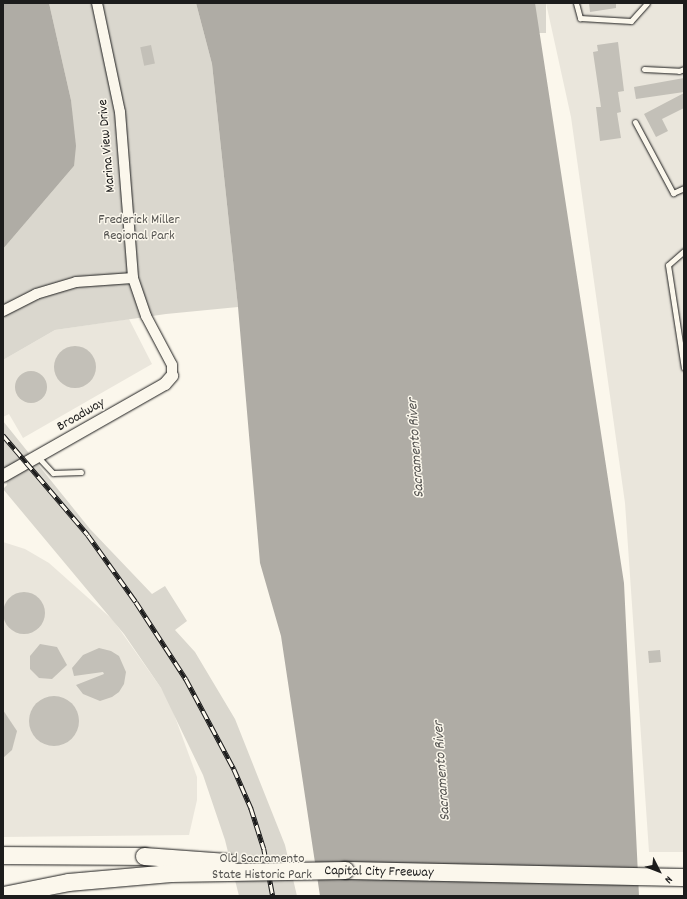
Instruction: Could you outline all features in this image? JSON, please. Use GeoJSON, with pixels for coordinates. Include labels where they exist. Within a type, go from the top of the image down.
{"type":"FeatureCollection","features":[{"type":"Feature","properties":{"kind":"highway"},"geometry":{"type":"LineString","coordinates":[[3,855],[133,856],[345,870]]}},
{"type":"Feature","properties":{"kind":"highway","name":"Capital City Freeway"},"geometry":{"type":"LineString","coordinates":[[3,895],[68,882],[171,873],[345,870],[684,877]]}},
{"type":"Feature","properties":{"kind":"street","name":"Marina View Drive"},"geometry":{"type":"LineString","coordinates":[[97,3],[120,112],[133,278],[146,316],[172,365],[172,376]]}},
{"type":"Feature","properties":{"kind":"street"},"geometry":{"type":"LineString","coordinates":[[3,311],[36,294],[76,282],[133,278]]}},
{"type":"Feature","properties":{"kind":"street","name":"Broadway"},"geometry":{"type":"LineString","coordinates":[[3,476],[165,384],[172,376]]}},
{"type":"Feature","properties":{"kind":"lane"},"geometry":{"type":"LineString","coordinates":[[576,3],[580,18],[631,21],[648,3]]}},
{"type":"Feature","properties":{"kind":"lane"},"geometry":{"type":"LineString","coordinates":[[644,69],[678,71],[684,69]]}},
{"type":"Feature","properties":{"kind":"lane"},"geometry":{"type":"LineString","coordinates":[[635,122],[674,193],[684,188]]}},
{"type":"Feature","properties":{"kind":"lane"},"geometry":{"type":"LineString","coordinates":[[684,251],[668,265],[684,368]]}},
{"type":"Feature","properties":{"kind":"lane"},"geometry":{"type":"LineString","coordinates":[[38,457],[53,473],[81,472]]}},
{"type":"Feature","properties":{"kind":"shaded area"},"geometry":{"type":"Polygon","coordinates":[[[546,3],[684,3],[684,852],[649,852],[625,503],[571,117],[546,3]]]}},
{"type":"Feature","properties":{"kind":"shaded area"},"geometry":{"type":"Polygon","coordinates":[[[129,319],[152,364],[23,438],[9,414],[3,417],[3,360],[55,330],[129,319]]]}},
{"type":"Feature","properties":{"kind":"shaded area"},"geometry":{"type":"Polygon","coordinates":[[[3,542],[25,549],[49,563],[113,620],[161,688],[171,706],[197,777],[197,800],[189,835],[3,837],[3,542]]]}},
{"type":"Feature","properties":{"kind":"green space","name":"Frederick Miller Regional Park"},"geometry":{"type":"Polygon","coordinates":[[[49,3],[196,3],[212,64],[238,307],[166,314],[55,330],[3,360],[3,249],[74,166],[71,100],[49,3]]]}},
{"type":"Feature","properties":{"kind":"green space"},"geometry":{"type":"Polygon","coordinates":[[[535,3],[546,3],[546,33],[535,33],[535,3]]]}},
{"type":"Feature","properties":{"kind":"green space","name":"Old Sacramento State Historic Park"},"geometry":{"type":"Polygon","coordinates":[[[3,421],[90,529],[152,594],[165,586],[187,621],[175,630],[195,652],[235,719],[285,845],[297,896],[239,896],[225,840],[203,775],[161,688],[124,634],[3,489],[7,485],[3,469],[3,421]]]}},
{"type":"Feature","properties":{"kind":"water"},"geometry":{"type":"Polygon","coordinates":[[[3,3],[49,3],[71,100],[76,146],[74,166],[3,249],[3,3]]]}},
{"type":"Feature","properties":{"kind":"water","name":"Sacramento River"},"geometry":{"type":"Polygon","coordinates":[[[196,3],[535,3],[624,583],[639,896],[320,896],[281,636],[260,563],[238,307],[212,64],[196,3]]]}},
{"type":"Feature","properties":{"kind":"building"},"geometry":{"type":"Polygon","coordinates":[[[589,3],[616,3],[616,8],[590,12],[589,3]]]}},
{"type":"Feature","properties":{"kind":"building"},"geometry":{"type":"Polygon","coordinates":[[[618,42],[624,91],[618,92],[621,112],[617,113],[621,138],[600,141],[596,107],[601,107],[593,52],[598,51],[597,45],[618,42]]]}},
{"type":"Feature","properties":{"kind":"building"},"geometry":{"type":"Polygon","coordinates":[[[151,45],[155,64],[144,66],[140,47],[151,45]]]}},
{"type":"Feature","properties":{"kind":"building"},"geometry":{"type":"Polygon","coordinates":[[[684,78],[684,92],[636,99],[634,87],[684,78]]]}},
{"type":"Feature","properties":{"kind":"building"},"geometry":{"type":"Polygon","coordinates":[[[684,93],[684,108],[662,119],[668,131],[656,137],[644,114],[684,93]]]}},
{"type":"Feature","properties":{"kind":"building"},"geometry":{"type":"Polygon","coordinates":[[[71,346],[79,346],[87,349],[93,355],[96,367],[93,379],[87,385],[79,388],[71,388],[63,385],[57,379],[54,371],[54,363],[57,355],[63,349],[71,346]]]}},
{"type":"Feature","properties":{"kind":"building"},"geometry":{"type":"Polygon","coordinates":[[[28,371],[34,371],[44,378],[47,387],[46,393],[40,400],[34,403],[28,403],[18,396],[15,390],[15,384],[22,374],[28,371]]]}},
{"type":"Feature","properties":{"kind":"building"},"geometry":{"type":"Polygon","coordinates":[[[20,592],[28,592],[36,595],[42,601],[45,613],[42,625],[36,631],[28,634],[20,634],[12,631],[6,625],[3,617],[3,609],[6,601],[12,595],[20,592]]]}},
{"type":"Feature","properties":{"kind":"building"},"geometry":{"type":"Polygon","coordinates":[[[40,644],[57,647],[67,665],[52,679],[39,678],[30,669],[30,656],[40,644]]]}},
{"type":"Feature","properties":{"kind":"building"},"geometry":{"type":"Polygon","coordinates":[[[99,648],[111,651],[119,656],[126,672],[124,684],[119,692],[112,697],[100,701],[83,694],[76,685],[104,674],[103,672],[74,676],[72,668],[83,655],[99,648]]]}},
{"type":"Feature","properties":{"kind":"building"},"geometry":{"type":"Polygon","coordinates":[[[660,650],[661,662],[649,663],[648,651],[660,650]]]}},
{"type":"Feature","properties":{"kind":"building"},"geometry":{"type":"Polygon","coordinates":[[[54,696],[64,698],[72,703],[77,711],[79,721],[77,731],[72,739],[64,744],[54,746],[44,744],[36,739],[31,731],[29,721],[31,711],[36,703],[44,698],[54,696]]]}},
{"type":"Feature","properties":{"kind":"building"},"geometry":{"type":"Polygon","coordinates":[[[3,710],[17,731],[12,750],[3,758],[3,710]]]}},
{"type":"Feature","properties":{"kind":"railway"},"geometry":{"type":"LineString","coordinates":[[3,435],[88,535],[136,602],[186,679],[234,769],[251,808],[264,849],[273,896]]}}]}
